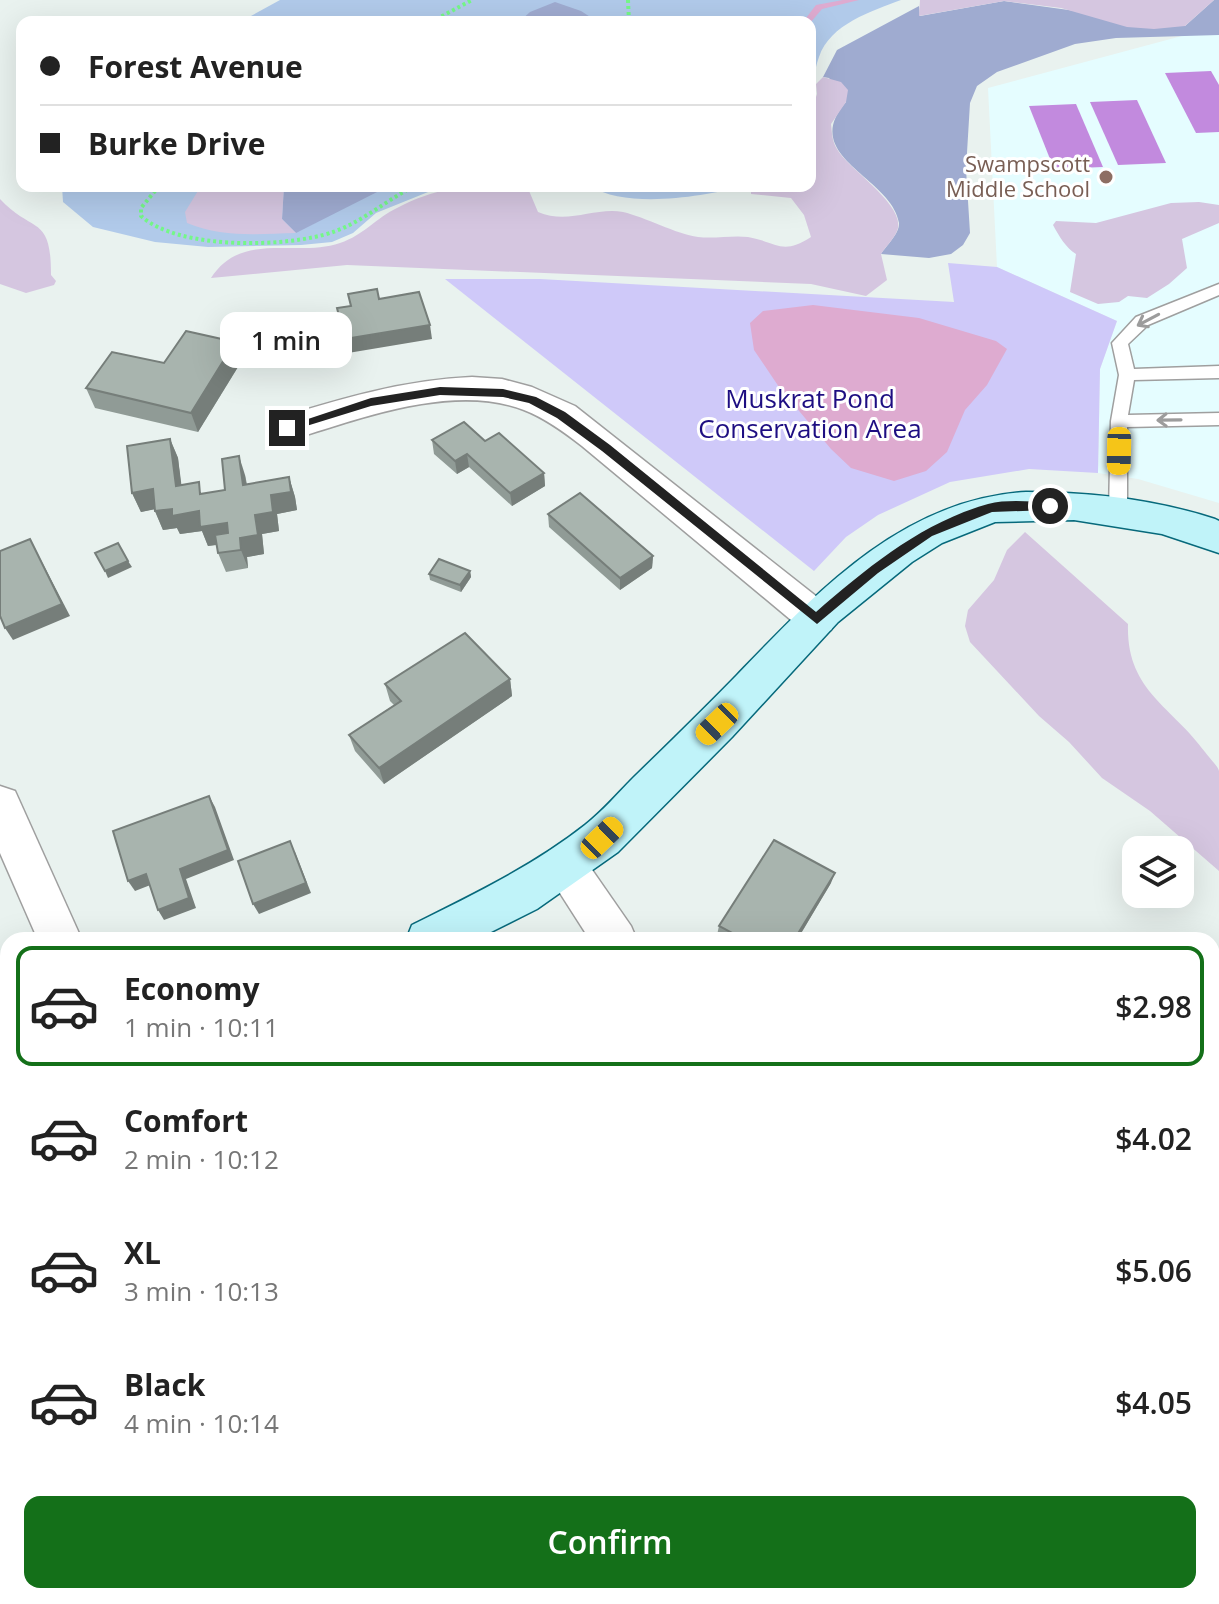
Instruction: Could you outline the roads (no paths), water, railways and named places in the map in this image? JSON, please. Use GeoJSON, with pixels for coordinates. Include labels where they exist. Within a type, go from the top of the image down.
{"type":"FeatureCollection","features":[{"type":"Feature","properties":{"kind":"street"},"geometry":{"type":"LineString","coordinates":[[287,428],[371,402],[440,391],[503,393],[532,399],[561,415],[606,448],[817,619]]}},
{"type":"Feature","properties":{"kind":"street"},"geometry":{"type":"LineString","coordinates":[[445,932],[521,894],[602,838],[817,619],[898,551],[961,518],[991,508],[1074,506],[1201,529],[1219,538]]}},
{"type":"Feature","properties":{"kind":"street"},"geometry":{"type":"LineString","coordinates":[[0,804],[56,932]]}},
{"type":"Feature","properties":{"kind":"street"},"geometry":{"type":"LineString","coordinates":[[564,865],[610,932]]}},
{"type":"Feature","properties":{"kind":"lane"},"geometry":{"type":"LineString","coordinates":[[1118,512],[1119,421],[1127,375],[1120,343],[1142,321],[1219,289]]}},
{"type":"Feature","properties":{"kind":"lane"},"geometry":{"type":"LineString","coordinates":[[1127,375],[1219,372]]}},
{"type":"Feature","properties":{"kind":"lane"},"geometry":{"type":"LineString","coordinates":[[1119,421],[1219,419]]}},
{"type":"Feature","properties":{"kind":"waterway"},"geometry":{"type":"LineString","coordinates":[[812,16],[819,7],[855,0]]}},
{"type":"Feature","properties":{"kind":"place","name":"Swampscott Middle School"},"geometry":{"type":"Point","coordinates":[1106,177]}},
{"type":"Feature","properties":{"kind":"park label","name":"Muskrat Pond Conservation Area"},"geometry":{"type":"Point","coordinates":[810,414]}}]}
